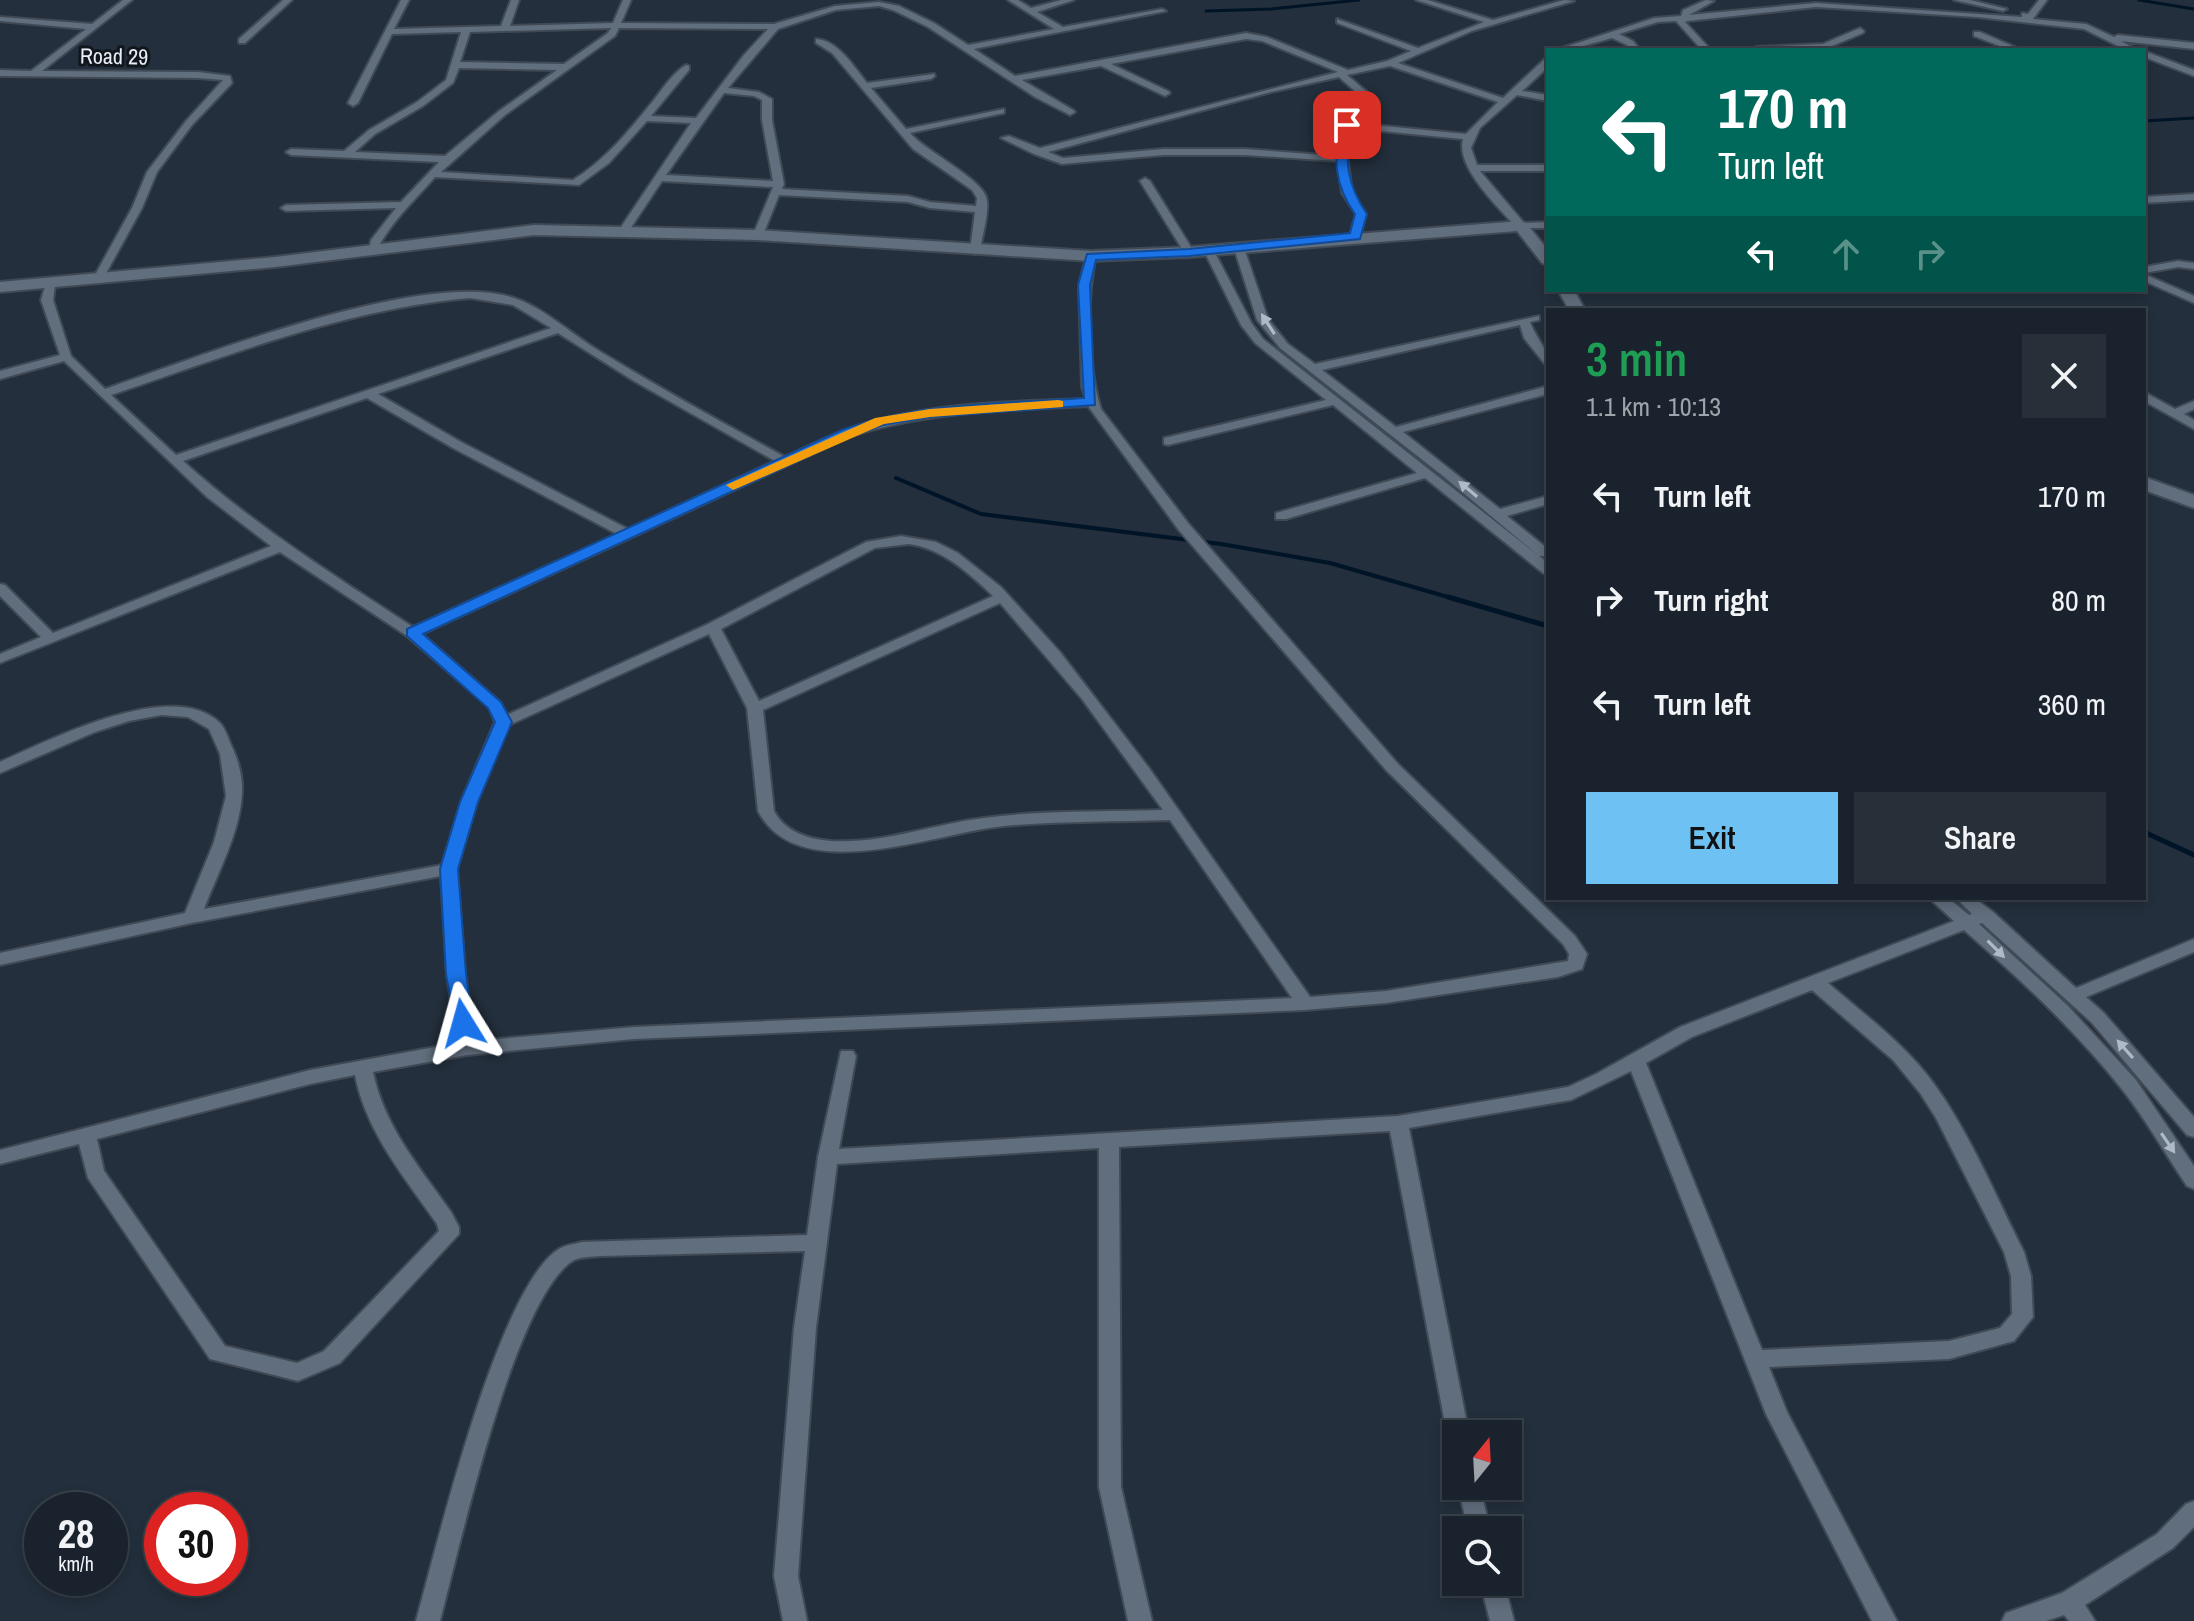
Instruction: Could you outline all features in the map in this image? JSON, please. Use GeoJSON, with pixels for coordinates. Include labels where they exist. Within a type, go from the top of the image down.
{"type":"FeatureCollection","features":[{"type":"Feature","properties":{"kind":"street"},"geometry":{"type":"LineString","coordinates":[[34,73],[128,0]]}},
{"type":"Feature","properties":{"kind":"street"},"geometry":{"type":"LineString","coordinates":[[242,41],[288,0]]}},
{"type":"Feature","properties":{"kind":"street"},"geometry":{"type":"LineString","coordinates":[[353,103],[405,0]]}},
{"type":"Feature","properties":{"kind":"street"},"geometry":{"type":"LineString","coordinates":[[505,27],[515,0]]}},
{"type":"Feature","properties":{"kind":"street"},"geometry":{"type":"LineString","coordinates":[[373,248],[404,205],[447,159],[502,113],[612,34],[627,0]]}},
{"type":"Feature","properties":{"kind":"street"},"geometry":{"type":"LineString","coordinates":[[1012,0],[1061,30]]}},
{"type":"Feature","properties":{"kind":"street"},"geometry":{"type":"LineString","coordinates":[[1030,11],[1070,0]]}},
{"type":"Feature","properties":{"kind":"street"},"geometry":{"type":"LineString","coordinates":[[1420,0],[1492,23]]}},
{"type":"Feature","properties":{"kind":"street"},"geometry":{"type":"LineString","coordinates":[[1958,0],[2024,14],[2028,20]]}},
{"type":"Feature","properties":{"kind":"street"},"geometry":{"type":"LineString","coordinates":[[2028,20],[2043,0]]}},
{"type":"Feature","properties":{"kind":"street"},"geometry":{"type":"LineString","coordinates":[[1037,152],[1390,63],[1469,29],[1570,1]]}},
{"type":"Feature","properties":{"kind":"street"},"geometry":{"type":"LineString","coordinates":[[1705,48],[1680,22],[1686,12],[1710,1]]}},
{"type":"Feature","properties":{"kind":"street"},"geometry":{"type":"LineString","coordinates":[[390,32],[616,25],[775,27],[855,2],[896,8],[1070,112]]}},
{"type":"Feature","properties":{"kind":"street"},"geometry":{"type":"LineString","coordinates":[[1567,48],[1657,20],[1683,20],[1816,5],[2086,27],[2130,48]]}},
{"type":"Feature","properties":{"kind":"street"},"geometry":{"type":"LineString","coordinates":[[967,48],[1162,11]]}},
{"type":"Feature","properties":{"kind":"street"},"geometry":{"type":"LineString","coordinates":[[0,19],[95,27]]}},
{"type":"Feature","properties":{"kind":"street"},"geometry":{"type":"LineString","coordinates":[[1340,21],[1419,51]]}},
{"type":"Feature","properties":{"kind":"street"},"geometry":{"type":"LineString","coordinates":[[624,230],[698,121],[775,27]]}},
{"type":"Feature","properties":{"kind":"street"},"geometry":{"type":"LineString","coordinates":[[348,153],[372,132],[450,81],[466,30]]}},
{"type":"Feature","properties":{"kind":"street"},"geometry":{"type":"LineString","coordinates":[[1824,46],[1860,31]]}},
{"type":"Feature","properties":{"kind":"street"},"geometry":{"type":"LineString","coordinates":[[1977,34],[2013,48]]}},
{"type":"Feature","properties":{"kind":"street"},"geometry":{"type":"LineString","coordinates":[[1611,35],[1634,48]]}},
{"type":"Feature","properties":{"kind":"street"},"geometry":{"type":"LineString","coordinates":[[1015,79],[1246,36],[1264,39],[1344,73],[1362,92],[1341,147],[1347,193],[1361,214],[1355,236]]}},
{"type":"Feature","properties":{"kind":"street"},"geometry":{"type":"LineString","coordinates":[[2109,36],[2194,46]]}},
{"type":"Feature","properties":{"kind":"street"},"geometry":{"type":"LineString","coordinates":[[819,41],[835,51],[916,147],[976,188],[982,198],[975,251]]}},
{"type":"Feature","properties":{"kind":"street"},"geometry":{"type":"LineString","coordinates":[[1790,48],[1832,48]]}},
{"type":"Feature","properties":{"kind":"street"},"geometry":{"type":"LineString","coordinates":[[2146,55],[2194,73]]}},
{"type":"Feature","properties":{"kind":"street"},"geometry":{"type":"LineString","coordinates":[[1546,61],[1468,137],[1466,150],[1475,168],[1546,257]]}},
{"type":"Feature","properties":{"kind":"street"},"geometry":{"type":"LineString","coordinates":[[1102,63],[1165,93]]}},
{"type":"Feature","properties":{"kind":"street"},"geometry":{"type":"LineString","coordinates":[[1390,63],[1504,101]]}},
{"type":"Feature","properties":{"kind":"street"},"geometry":{"type":"LineString","coordinates":[[457,65],[564,67]]}},
{"type":"Feature","properties":{"kind":"street"},"geometry":{"type":"LineString","coordinates":[[432,174],[575,183],[611,153],[686,68]]}},
{"type":"Feature","properties":{"kind":"street","name":"Road 29"},"geometry":{"type":"LineString","coordinates":[[0,73],[227,78],[228,83],[189,123],[152,172],[137,208],[99,277]]}},
{"type":"Feature","properties":{"kind":"street"},"geometry":{"type":"LineString","coordinates":[[865,86],[931,76]]}},
{"type":"Feature","properties":{"kind":"street"},"geometry":{"type":"LineString","coordinates":[[722,90],[756,94],[767,99],[767,120],[778,188],[758,235]]}},
{"type":"Feature","properties":{"kind":"street"},"geometry":{"type":"LineString","coordinates":[[1515,92],[1546,98]]}},
{"type":"Feature","properties":{"kind":"street"},"geometry":{"type":"LineString","coordinates":[[903,132],[1001,111]]}},
{"type":"Feature","properties":{"kind":"street"},"geometry":{"type":"LineString","coordinates":[[644,118],[698,121]]}},
{"type":"Feature","properties":{"kind":"street"},"geometry":{"type":"LineString","coordinates":[[1347,125],[1468,137]]}},
{"type":"Feature","properties":{"kind":"street"},"geometry":{"type":"LineString","coordinates":[[1006,138],[1062,161],[1163,152],[1245,152],[1344,159]]}},
{"type":"Feature","properties":{"kind":"street"},"geometry":{"type":"LineString","coordinates":[[291,152],[447,159]]}},
{"type":"Feature","properties":{"kind":"street"},"geometry":{"type":"LineString","coordinates":[[1475,168],[1546,168]]}},
{"type":"Feature","properties":{"kind":"street"},"geometry":{"type":"LineString","coordinates":[[658,178],[908,199],[930,205],[981,210]]}},
{"type":"Feature","properties":{"kind":"street"},"geometry":{"type":"LineString","coordinates":[[1145,181],[1189,252]]}},
{"type":"Feature","properties":{"kind":"street"},"geometry":{"type":"LineString","coordinates":[[2146,200],[2194,197]]}},
{"type":"Feature","properties":{"kind":"street"},"geometry":{"type":"LineString","coordinates":[[286,208],[404,205]]}},
{"type":"Feature","properties":{"kind":"street"},"geometry":{"type":"LineString","coordinates":[[0,287],[50,285],[99,277],[275,262],[534,230],[758,235],[1091,256],[1209,251],[1355,236],[1546,225]]}},
{"type":"Feature","properties":{"kind":"street"},"geometry":{"type":"LineString","coordinates":[[1239,248],[1263,320],[1284,346],[1546,554]]}},
{"type":"Feature","properties":{"kind":"street"},"geometry":{"type":"LineString","coordinates":[[1209,251],[1247,325],[1259,341],[1546,568]]}},
{"type":"Feature","properties":{"kind":"street"},"geometry":{"type":"LineString","coordinates":[[0,1157],[362,1066],[467,1048],[634,1033],[1305,1004],[1386,997],[1558,971],[1576,965],[1578,954],[1569,940],[1392,767],[1183,526],[1091,402],[1084,285],[1091,256]]}},
{"type":"Feature","properties":{"kind":"street"},"geometry":{"type":"LineString","coordinates":[[2146,270],[2178,264],[2194,266]]}},
{"type":"Feature","properties":{"kind":"street"},"geometry":{"type":"LineString","coordinates":[[2146,278],[2194,300]]}},
{"type":"Feature","properties":{"kind":"street"},"geometry":{"type":"LineString","coordinates":[[50,285],[47,300],[66,357],[103,394],[212,494],[281,547],[412,633],[495,705],[503,722]]}},
{"type":"Feature","properties":{"kind":"street"},"geometry":{"type":"LineString","coordinates":[[103,394],[298,330],[404,303],[479,295],[509,299],[685,407],[785,462]]}},
{"type":"Feature","properties":{"kind":"street"},"geometry":{"type":"LineString","coordinates":[[1313,368],[1530,319],[1530,338],[1546,358]]}},
{"type":"Feature","properties":{"kind":"street"},"geometry":{"type":"LineString","coordinates":[[176,459],[557,330]]}},
{"type":"Feature","properties":{"kind":"street"},"geometry":{"type":"LineString","coordinates":[[0,375],[66,357]]}},
{"type":"Feature","properties":{"kind":"street"},"geometry":{"type":"LineString","coordinates":[[1393,431],[1546,391]]}},
{"type":"Feature","properties":{"kind":"street"},"geometry":{"type":"LineString","coordinates":[[367,393],[457,445],[628,534]]}},
{"type":"Feature","properties":{"kind":"street"},"geometry":{"type":"LineString","coordinates":[[2146,397],[2194,425]]}},
{"type":"Feature","properties":{"kind":"street"},"geometry":{"type":"LineString","coordinates":[[1168,441],[1336,401]]}},
{"type":"Feature","properties":{"kind":"street"},"geometry":{"type":"LineString","coordinates":[[412,633],[847,433],[908,415],[1091,402]]}},
{"type":"Feature","properties":{"kind":"street"},"geometry":{"type":"LineString","coordinates":[[2173,414],[2194,405]]}},
{"type":"Feature","properties":{"kind":"street"},"geometry":{"type":"LineString","coordinates":[[1281,516],[1426,474]]}},
{"type":"Feature","properties":{"kind":"street"},"geometry":{"type":"LineString","coordinates":[[2146,483],[2194,502]]}},
{"type":"Feature","properties":{"kind":"street"},"geometry":{"type":"LineString","coordinates":[[1498,514],[1546,501]]}},
{"type":"Feature","properties":{"kind":"street"},"geometry":{"type":"LineString","coordinates":[[467,1048],[456,974],[449,869],[469,802],[503,722],[713,627],[871,545],[892,540],[915,541],[932,546],[959,561],[1002,597],[1051,650],[1174,815],[1305,1004]]}},
{"type":"Feature","properties":{"kind":"street"},"geometry":{"type":"LineString","coordinates":[[0,659],[281,547]]}},
{"type":"Feature","properties":{"kind":"street"},"geometry":{"type":"LineString","coordinates":[[0,588],[51,639]]}},
{"type":"Feature","properties":{"kind":"street"},"geometry":{"type":"LineString","coordinates":[[755,708],[1002,597]]}},
{"type":"Feature","properties":{"kind":"street"},"geometry":{"type":"LineString","coordinates":[[713,627],[755,708],[766,811],[771,824],[782,833],[806,842],[832,846],[856,845],[1001,821],[1174,815]]}},
{"type":"Feature","properties":{"kind":"street"},"geometry":{"type":"LineString","coordinates":[[0,768],[105,724],[155,710],[182,709],[207,719],[224,734],[235,792],[229,819],[192,917]]}},
{"type":"Feature","properties":{"kind":"street"},"geometry":{"type":"LineString","coordinates":[[0,959],[192,917],[449,869]]}},
{"type":"Feature","properties":{"kind":"street"},"geometry":{"type":"LineString","coordinates":[[1939,900],[2076,1028],[2129,1085],[2194,1181]]}},
{"type":"Feature","properties":{"kind":"street"},"geometry":{"type":"LineString","coordinates":[[1967,900],[2098,1018],[2194,1130]]}},
{"type":"Feature","properties":{"kind":"street"},"geometry":{"type":"LineString","coordinates":[[828,1157],[1398,1123],[1571,1093],[1686,1032],[1986,915]]}},
{"type":"Feature","properties":{"kind":"street"},"geometry":{"type":"LineString","coordinates":[[2073,996],[2194,945]]}},
{"type":"Feature","properties":{"kind":"street"},"geometry":{"type":"LineString","coordinates":[[1756,1359],[1949,1350],[2007,1335],[2023,1317],[2021,1276],[2014,1252],[1944,1115],[1899,1055],[1815,982]]}},
{"type":"Feature","properties":{"kind":"street"},"geometry":{"type":"LineString","coordinates":[[795,1621],[786,1576],[805,1328],[828,1157],[847,1056]]}},
{"type":"Feature","properties":{"kind":"street"},"geometry":{"type":"LineString","coordinates":[[1636,1060],[1777,1414],[1885,1621]]}},
{"type":"Feature","properties":{"kind":"street"},"geometry":{"type":"LineString","coordinates":[[87,1136],[95,1173],[218,1353],[298,1372],[332,1357],[449,1234],[444,1218],[379,1123],[366,1092],[362,1066]]}},
{"type":"Feature","properties":{"kind":"street"},"geometry":{"type":"LineString","coordinates":[[1398,1123],[1455,1420]]}},
{"type":"Feature","properties":{"kind":"street"},"geometry":{"type":"LineString","coordinates":[[1109,1140],[1110,1487],[1140,1621]]}},
{"type":"Feature","properties":{"kind":"street"},"geometry":{"type":"LineString","coordinates":[[428,1621],[507,1353],[547,1273],[567,1254],[601,1248],[816,1243]]}},
{"type":"Feature","properties":{"kind":"street"},"geometry":{"type":"LineString","coordinates":[[2014,1621],[2076,1611],[2165,1541],[2194,1511]]}},
{"type":"Feature","properties":{"kind":"street"},"geometry":{"type":"LineString","coordinates":[[1496,1596],[1502,1621]]}},
{"type":"Feature","properties":{"kind":"waterway"},"geometry":{"type":"LineString","coordinates":[[1206,11],[1271,9],[1359,0]]}},
{"type":"Feature","properties":{"kind":"waterway"},"geometry":{"type":"LineString","coordinates":[[2139,0],[2194,9]]}},
{"type":"Feature","properties":{"kind":"waterway"},"geometry":{"type":"LineString","coordinates":[[2146,121],[2194,118]]}},
{"type":"Feature","properties":{"kind":"waterway"},"geometry":{"type":"LineString","coordinates":[[896,478],[981,514],[1221,544],[1330,563],[1455,599]]}},
{"type":"Feature","properties":{"kind":"waterway"},"geometry":{"type":"LineString","coordinates":[[1448,597],[1546,625]]}},
{"type":"Feature","properties":{"kind":"waterway"},"geometry":{"type":"LineString","coordinates":[[2146,833],[2194,855]]}},
{"type":"Feature","properties":{"kind":"slow traffic"},"geometry":{"type":"LineString","coordinates":[[733,485],[880,421],[908,415],[1058,404]]}},
{"type":"Feature","properties":{"kind":"route"},"geometry":{"type":"LineString","coordinates":[[463,1023],[456,974],[449,869],[469,802],[503,722],[495,705],[412,633],[847,433],[880,421],[930,413],[1091,402],[1084,285],[1091,256],[1189,252],[1355,236],[1362,219],[1347,193],[1341,147],[1347,125]]}}]}
